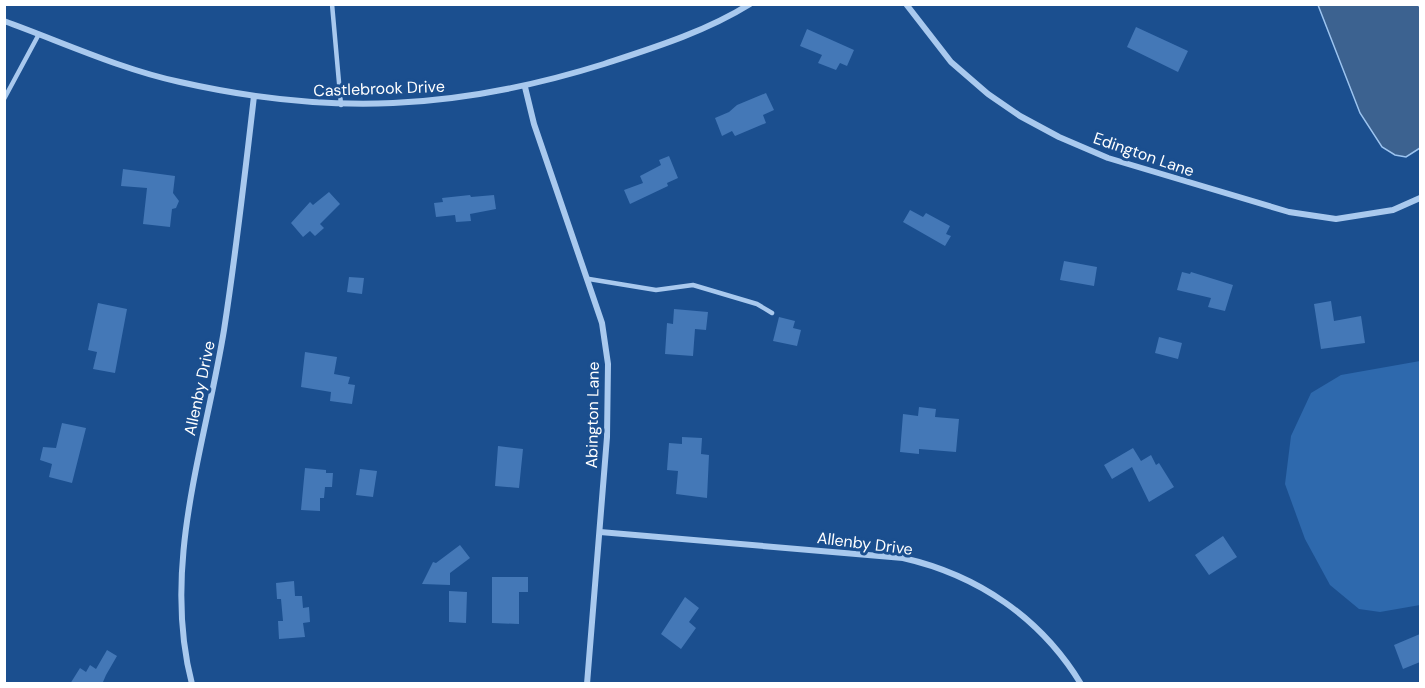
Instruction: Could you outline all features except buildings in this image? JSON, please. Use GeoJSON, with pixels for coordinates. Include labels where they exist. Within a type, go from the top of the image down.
{"type":"FeatureCollection","features":[{"type":"Feature","properties":{"kind":"street","name":"Castlebrook Drive"},"geometry":{"type":"LineString","coordinates":[[4,21],[178,82],[254,96],[341,105],[440,102],[525,87],[663,45],[731,16],[750,4]]}},
{"type":"Feature","properties":{"kind":"street","name":"Edington Lane"},"geometry":{"type":"LineString","coordinates":[[906,4],[951,62],[988,94],[1020,116],[1059,137],[1108,158],[1289,212],[1336,219],[1393,210],[1420,198]]}},
{"type":"Feature","properties":{"kind":"street","name":"Abington Lane"},"geometry":{"type":"LineString","coordinates":[[525,87],[534,124],[589,279],[602,323],[608,364],[607,437],[587,684]]}},
{"type":"Feature","properties":{"kind":"street","name":"Allenby Drive"},"geometry":{"type":"LineString","coordinates":[[192,684],[186,661],[181,606],[181,562],[198,456],[224,331],[254,96]]}},
{"type":"Feature","properties":{"kind":"street","name":"Allenby Drive"},"geometry":{"type":"LineString","coordinates":[[600,532],[903,558],[933,567],[984,589],[1019,612],[1047,637],[1081,684]]}},
{"type":"Feature","properties":{"kind":"lane"},"geometry":{"type":"LineString","coordinates":[[332,4],[341,105]]}},
{"type":"Feature","properties":{"kind":"lane"},"geometry":{"type":"LineString","coordinates":[[4,99],[39,34]]}},
{"type":"Feature","properties":{"kind":"lane"},"geometry":{"type":"LineString","coordinates":[[589,279],[656,290],[693,285],[757,304],[772,313]]}},
{"type":"Feature","properties":{"kind":"shaded area"},"geometry":{"type":"Polygon","coordinates":[[[1417,4],[1420,7],[1420,148],[1406,157],[1395,155],[1382,147],[1360,113],[1318,5],[1417,4]]]}},
{"type":"Feature","properties":{"kind":"shaded area"},"geometry":{"type":"Polygon","coordinates":[[[1420,361],[1420,605],[1380,612],[1359,609],[1330,585],[1305,539],[1285,484],[1291,436],[1311,393],[1341,375],[1420,361]]]}}]}
